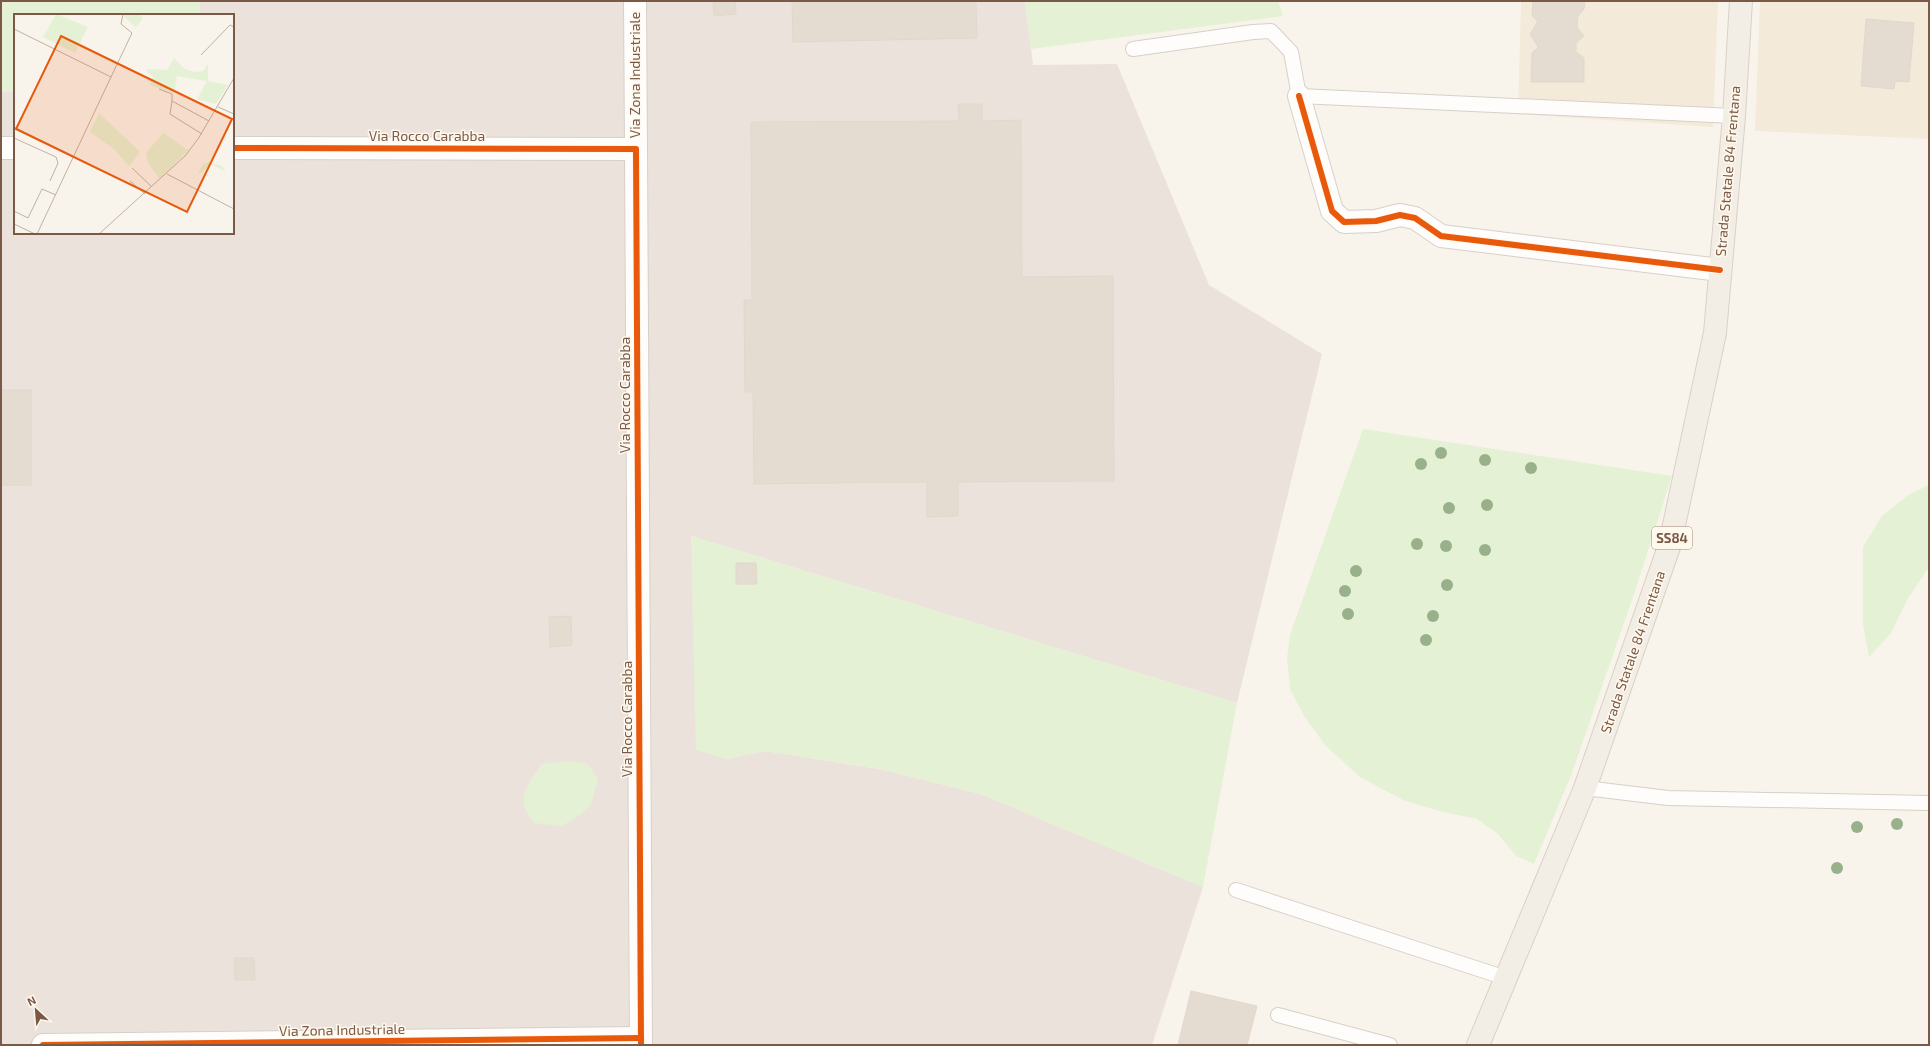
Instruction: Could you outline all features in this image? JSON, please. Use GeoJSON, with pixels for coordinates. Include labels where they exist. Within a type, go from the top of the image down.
{"type":"FeatureCollection","features":[{"type":"Feature","properties":{"kind":"main road","name":"Strada Statale 84 Frentana"},"geometry":{"type":"LineString","coordinates":[[1478,1045],[1585,788],[1670,544],[1715,333],[1734,116],[1741,1]]}},
{"type":"Feature","properties":{"kind":"street","name":"Via Zona Industriale"},"geometry":{"type":"LineString","coordinates":[[635,1],[636,149]]}},
{"type":"Feature","properties":{"kind":"street"},"geometry":{"type":"LineString","coordinates":[[1299,96],[1332,211],[1344,222],[1376,221],[1400,215],[1415,218],[1440,236],[1720,270]]}},
{"type":"Feature","properties":{"kind":"street"},"geometry":{"type":"LineString","coordinates":[[1,148],[14,148]]}},
{"type":"Feature","properties":{"kind":"street","name":"Via Rocco Carabba"},"geometry":{"type":"LineString","coordinates":[[234,148],[636,149],[641,1042]]}},
{"type":"Feature","properties":{"kind":"street","name":"Via Zona Industriale"},"geometry":{"type":"LineString","coordinates":[[43,1045],[641,1042]]}},
{"type":"Feature","properties":{"kind":"lane"},"geometry":{"type":"LineString","coordinates":[[1133,49],[1253,32],[1271,31],[1291,52],[1299,96],[1734,116]]}},
{"type":"Feature","properties":{"kind":"lane"},"geometry":{"type":"LineString","coordinates":[[1585,788],[1668,798],[1929,803]]}},
{"type":"Feature","properties":{"kind":"lane"},"geometry":{"type":"LineString","coordinates":[[1236,890],[1506,978]]}},
{"type":"Feature","properties":{"kind":"lane"},"geometry":{"type":"LineString","coordinates":[[1278,1015],[1390,1045]]}},
{"type":"Feature","properties":{"kind":"shaded area"},"geometry":{"type":"Polygon","coordinates":[[[1,1],[1025,1],[1033,65],[1117,64],[1209,285],[1322,354],[1237,703],[691,536],[726,759],[765,751],[880,769],[981,794],[1203,887],[1152,1045],[1,1045],[1,1]]]}},
{"type":"Feature","properties":{"kind":"shaded area"},"geometry":{"type":"Polygon","coordinates":[[[1521,1],[1718,1],[1713,127],[1518,114],[1521,1]]]}},
{"type":"Feature","properties":{"kind":"shaded area"},"geometry":{"type":"Polygon","coordinates":[[[1760,1],[1929,1],[1929,139],[1755,131],[1760,1]]]}},
{"type":"Feature","properties":{"kind":"green space"},"geometry":{"type":"Polygon","coordinates":[[[1,1],[200,1],[200,14],[14,14],[14,92],[1,92],[1,1]]]}},
{"type":"Feature","properties":{"kind":"green space"},"geometry":{"type":"Polygon","coordinates":[[[1025,1],[1278,1],[1283,16],[1031,49],[1025,1]]]}},
{"type":"Feature","properties":{"kind":"green space"},"geometry":{"type":"Polygon","coordinates":[[[1363,429],[1672,476],[1634,594],[1572,773],[1534,864],[1516,856],[1498,834],[1477,819],[1443,812],[1405,801],[1360,777],[1325,745],[1304,716],[1290,689],[1287,658],[1290,635],[1363,429]]]}},
{"type":"Feature","properties":{"kind":"green space"},"geometry":{"type":"Polygon","coordinates":[[[1929,485],[1929,567],[1907,600],[1891,633],[1869,657],[1863,624],[1863,547],[1882,516],[1910,494],[1929,485]]]}},
{"type":"Feature","properties":{"kind":"green space"},"geometry":{"type":"Polygon","coordinates":[[[691,536],[1237,703],[1203,887],[981,794],[880,769],[765,751],[726,759],[696,750],[691,536]]]}},
{"type":"Feature","properties":{"kind":"green space"},"geometry":{"type":"Polygon","coordinates":[[[568,761],[587,763],[598,778],[591,805],[580,815],[562,826],[534,823],[525,807],[525,793],[528,786],[542,764],[568,761]]]}},
{"type":"Feature","properties":{"kind":"building"},"geometry":{"type":"Polygon","coordinates":[[[713,1],[735,1],[736,14],[714,16],[713,1]]]}},
{"type":"Feature","properties":{"kind":"building"},"geometry":{"type":"Polygon","coordinates":[[[792,1],[976,1],[977,38],[793,42],[792,1]]]}},
{"type":"Feature","properties":{"kind":"building"},"geometry":{"type":"Polygon","coordinates":[[[1533,1],[1585,1],[1584,9],[1578,16],[1577,27],[1584,36],[1576,43],[1576,52],[1584,58],[1584,82],[1531,82],[1532,53],[1538,47],[1530,34],[1538,21],[1532,16],[1533,1]]]}},
{"type":"Feature","properties":{"kind":"building"},"geometry":{"type":"Polygon","coordinates":[[[1866,19],[1914,23],[1909,82],[1895,81],[1894,89],[1861,86],[1866,19]]]}},
{"type":"Feature","properties":{"kind":"building"},"geometry":{"type":"Polygon","coordinates":[[[958,104],[982,104],[982,121],[1021,120],[1022,277],[1113,276],[1114,481],[958,482],[958,516],[927,517],[927,482],[754,484],[753,392],[745,392],[744,300],[752,300],[751,122],[959,121],[958,104]]]}},
{"type":"Feature","properties":{"kind":"building"},"geometry":{"type":"Polygon","coordinates":[[[1,390],[31,390],[31,485],[1,485],[1,390]]]}},
{"type":"Feature","properties":{"kind":"building"},"geometry":{"type":"Polygon","coordinates":[[[736,563],[756,563],[757,584],[736,584],[736,563]]]}},
{"type":"Feature","properties":{"kind":"building"},"geometry":{"type":"Polygon","coordinates":[[[571,616],[572,645],[550,647],[549,617],[571,616]]]}},
{"type":"Feature","properties":{"kind":"building"},"geometry":{"type":"Polygon","coordinates":[[[234,958],[254,958],[255,980],[235,980],[234,958]]]}},
{"type":"Feature","properties":{"kind":"building"},"geometry":{"type":"Polygon","coordinates":[[[1191,991],[1257,1006],[1247,1045],[1178,1045],[1191,991]]]}},
{"type":"Feature","properties":{"kind":"cycle path"},"geometry":{"type":"LineString","coordinates":[[1299,96],[1332,211],[1344,222],[1376,221],[1400,215],[1415,218],[1441,236],[1720,270]]}},
{"type":"Feature","properties":{"kind":"cycle path"},"geometry":{"type":"LineString","coordinates":[[234,148],[636,149],[641,1045]]}},
{"type":"Feature","properties":{"kind":"cycle path"},"geometry":{"type":"LineString","coordinates":[[43,1045],[641,1038]]}}]}
